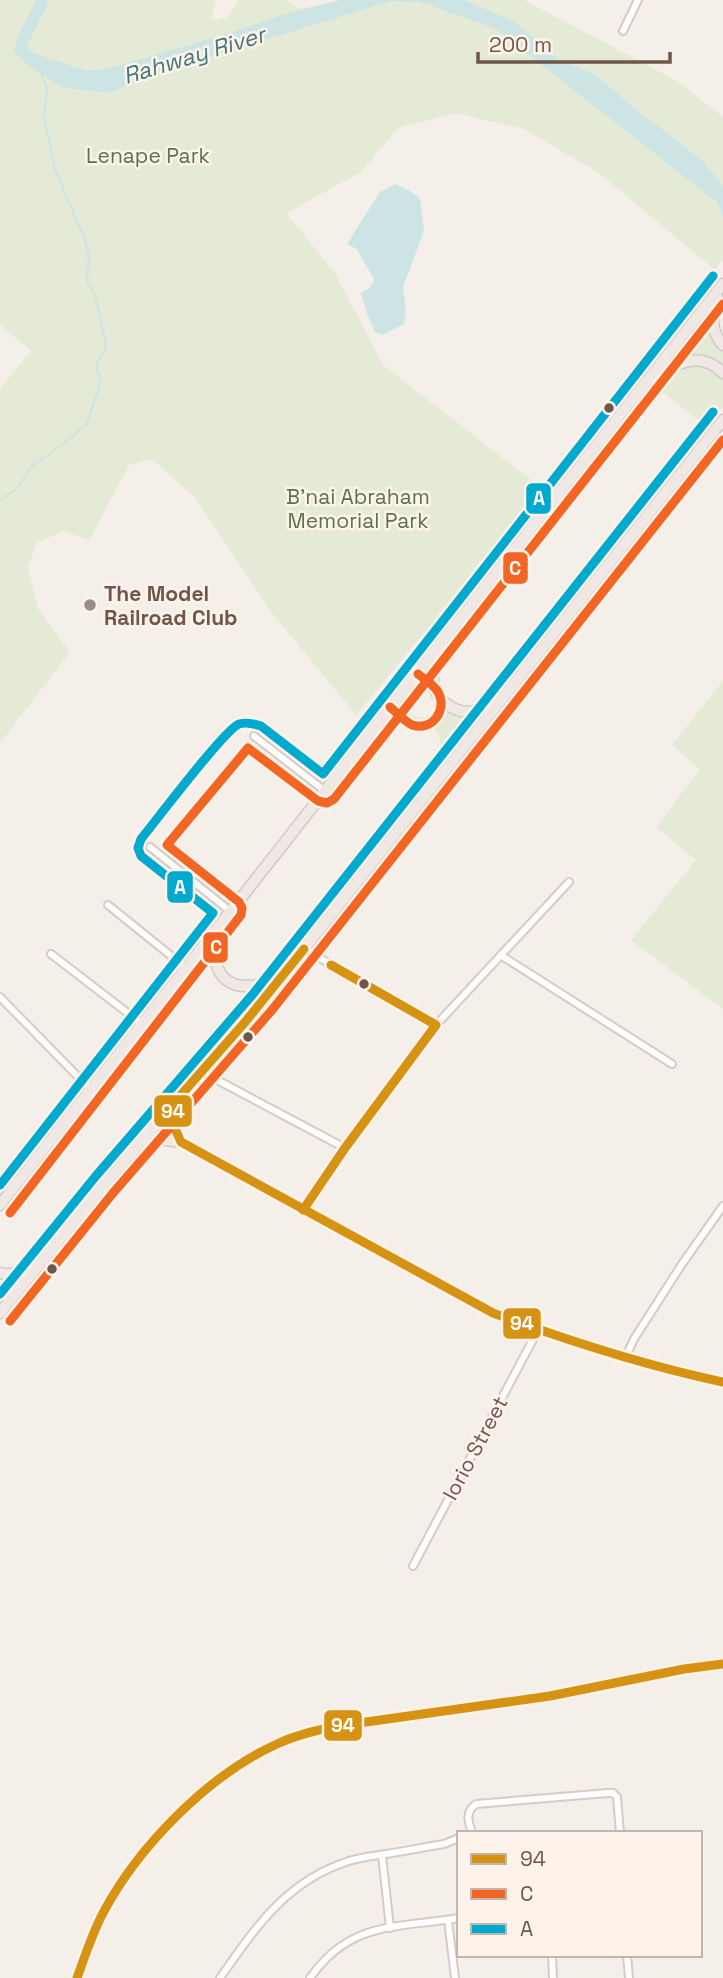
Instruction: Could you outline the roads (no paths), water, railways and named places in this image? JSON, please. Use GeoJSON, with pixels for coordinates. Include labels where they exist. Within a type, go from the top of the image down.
{"type":"FeatureCollection","features":[{"type":"Feature","properties":{"kind":"highway"},"geometry":{"type":"LineString","coordinates":[[720,288],[713,326],[715,335],[723,345]]}},
{"type":"Feature","properties":{"kind":"highway"},"geometry":{"type":"LineString","coordinates":[[0,1205],[720,288]]}},
{"type":"Feature","properties":{"kind":"highway"},"geometry":{"type":"LineString","coordinates":[[645,383],[672,366],[692,360],[708,362],[723,373]]}},
{"type":"Feature","properties":{"kind":"highway"},"geometry":{"type":"LineString","coordinates":[[715,429],[723,412]]}},
{"type":"Feature","properties":{"kind":"highway"},"geometry":{"type":"LineString","coordinates":[[0,1313],[136,1146],[202,1072],[440,784],[505,695],[723,420]]}},
{"type":"Feature","properties":{"kind":"highway"},"geometry":{"type":"LineString","coordinates":[[440,645],[433,682],[437,694],[447,704],[458,710],[472,712],[487,707],[505,695]]}},
{"type":"Feature","properties":{"kind":"highway"},"geometry":{"type":"LineString","coordinates":[[219,925],[216,961],[221,973],[230,981],[242,987],[251,987],[265,984],[285,973]]}},
{"type":"Feature","properties":{"kind":"highway"},"geometry":{"type":"LineString","coordinates":[[173,1104],[172,1122],[181,1142]]}},
{"type":"Feature","properties":{"kind":"highway"},"geometry":{"type":"LineString","coordinates":[[136,1146],[159,1139],[181,1142]]}},
{"type":"Feature","properties":{"kind":"highway"},"geometry":{"type":"LineString","coordinates":[[0,1273],[19,1273],[41,1262]]}},
{"type":"Feature","properties":{"kind":"street"},"geometry":{"type":"LineString","coordinates":[[623,31],[638,0]]}},
{"type":"Feature","properties":{"kind":"street"},"geometry":{"type":"LineString","coordinates":[[254,736],[325,791]]}},
{"type":"Feature","properties":{"kind":"street"},"geometry":{"type":"LineString","coordinates":[[150,847],[230,911]]}},
{"type":"Feature","properties":{"kind":"street"},"geometry":{"type":"LineString","coordinates":[[303,1210],[436,1025],[569,882]]}},
{"type":"Feature","properties":{"kind":"street"},"geometry":{"type":"LineString","coordinates":[[108,905],[186,967]]}},
{"type":"Feature","properties":{"kind":"street"},"geometry":{"type":"LineString","coordinates":[[304,949],[436,1025]]}},
{"type":"Feature","properties":{"kind":"street"},"geometry":{"type":"LineString","coordinates":[[51,954],[142,1024]]}},
{"type":"Feature","properties":{"kind":"street"},"geometry":{"type":"LineString","coordinates":[[502,956],[672,1063]]}},
{"type":"Feature","properties":{"kind":"street"},"geometry":{"type":"LineString","coordinates":[[0,997],[90,1090]]}},
{"type":"Feature","properties":{"kind":"street"},"geometry":{"type":"LineString","coordinates":[[202,1072],[345,1149]]}},
{"type":"Feature","properties":{"kind":"street"},"geometry":{"type":"LineString","coordinates":[[181,1142],[504,1318],[690,1375],[723,1382]]}},
{"type":"Feature","properties":{"kind":"street"},"geometry":{"type":"LineString","coordinates":[[626,1356],[654,1307],[723,1206]]}},
{"type":"Feature","properties":{"kind":"street","name":"Iorio Street"},"geometry":{"type":"LineString","coordinates":[[413,1566],[538,1330]]}},
{"type":"Feature","properties":{"kind":"street"},"geometry":{"type":"LineString","coordinates":[[78,1978],[87,1948],[105,1910],[159,1836],[207,1787],[236,1766],[267,1749],[292,1738],[333,1726],[517,1702],[689,1668],[723,1664]]}},
{"type":"Feature","properties":{"kind":"street"},"geometry":{"type":"LineString","coordinates":[[471,1831],[467,1815],[469,1809],[482,1802],[608,1793],[617,1797],[620,1831]]}},
{"type":"Feature","properties":{"kind":"street"},"geometry":{"type":"LineString","coordinates":[[220,1978],[265,1916],[289,1893],[318,1874],[352,1860],[457,1839]]}},
{"type":"Feature","properties":{"kind":"street"},"geometry":{"type":"LineString","coordinates":[[382,1855],[390,1928]]}},
{"type":"Feature","properties":{"kind":"street"},"geometry":{"type":"LineString","coordinates":[[310,1978],[325,1958],[342,1944],[368,1931],[457,1918]]}},
{"type":"Feature","properties":{"kind":"street"},"geometry":{"type":"LineString","coordinates":[[448,1920],[455,1978]]}},
{"type":"Feature","properties":{"kind":"street"},"geometry":{"type":"LineString","coordinates":[[552,1957],[553,1978]]}},
{"type":"Feature","properties":{"kind":"street"},"geometry":{"type":"LineString","coordinates":[[627,1957],[629,1978]]}},
{"type":"Feature","properties":{"kind":"water","name":"Rahway River"},"geometry":{"type":"Polygon","coordinates":[[[36,0],[47,0],[48,3],[28,44],[28,50],[87,71],[107,69],[282,15],[341,0],[464,0],[515,22],[559,60],[594,74],[704,162],[723,186],[723,218],[718,203],[496,29],[421,2],[391,1],[154,74],[109,93],[64,88],[29,66],[14,51],[36,0]]]}},
{"type":"Feature","properties":{"kind":"water"},"geometry":{"type":"Polygon","coordinates":[[[395,184],[420,198],[424,231],[403,287],[406,310],[404,324],[383,335],[375,332],[361,293],[370,288],[374,279],[357,249],[347,244],[380,192],[395,184]]]}},
{"type":"Feature","properties":{"kind":"waterway"},"geometry":{"type":"LineString","coordinates":[[0,500],[16,489],[33,465],[86,425],[98,391],[100,378],[96,369],[106,343],[95,295],[87,281],[89,255],[84,237],[55,170],[44,116],[47,89],[41,73]]}},
{"type":"Feature","properties":{"kind":"place","name":"The Model Railroad Club"},"geometry":{"type":"Point","coordinates":[90,605]}},
{"type":"Feature","properties":{"kind":"park label","name":"Lenape Park"},"geometry":{"type":"Point","coordinates":[148,155]}},
{"type":"Feature","properties":{"kind":"park label","name":"B'nai Abraham Memorial Park"},"geometry":{"type":"Point","coordinates":[358,508]}}]}
